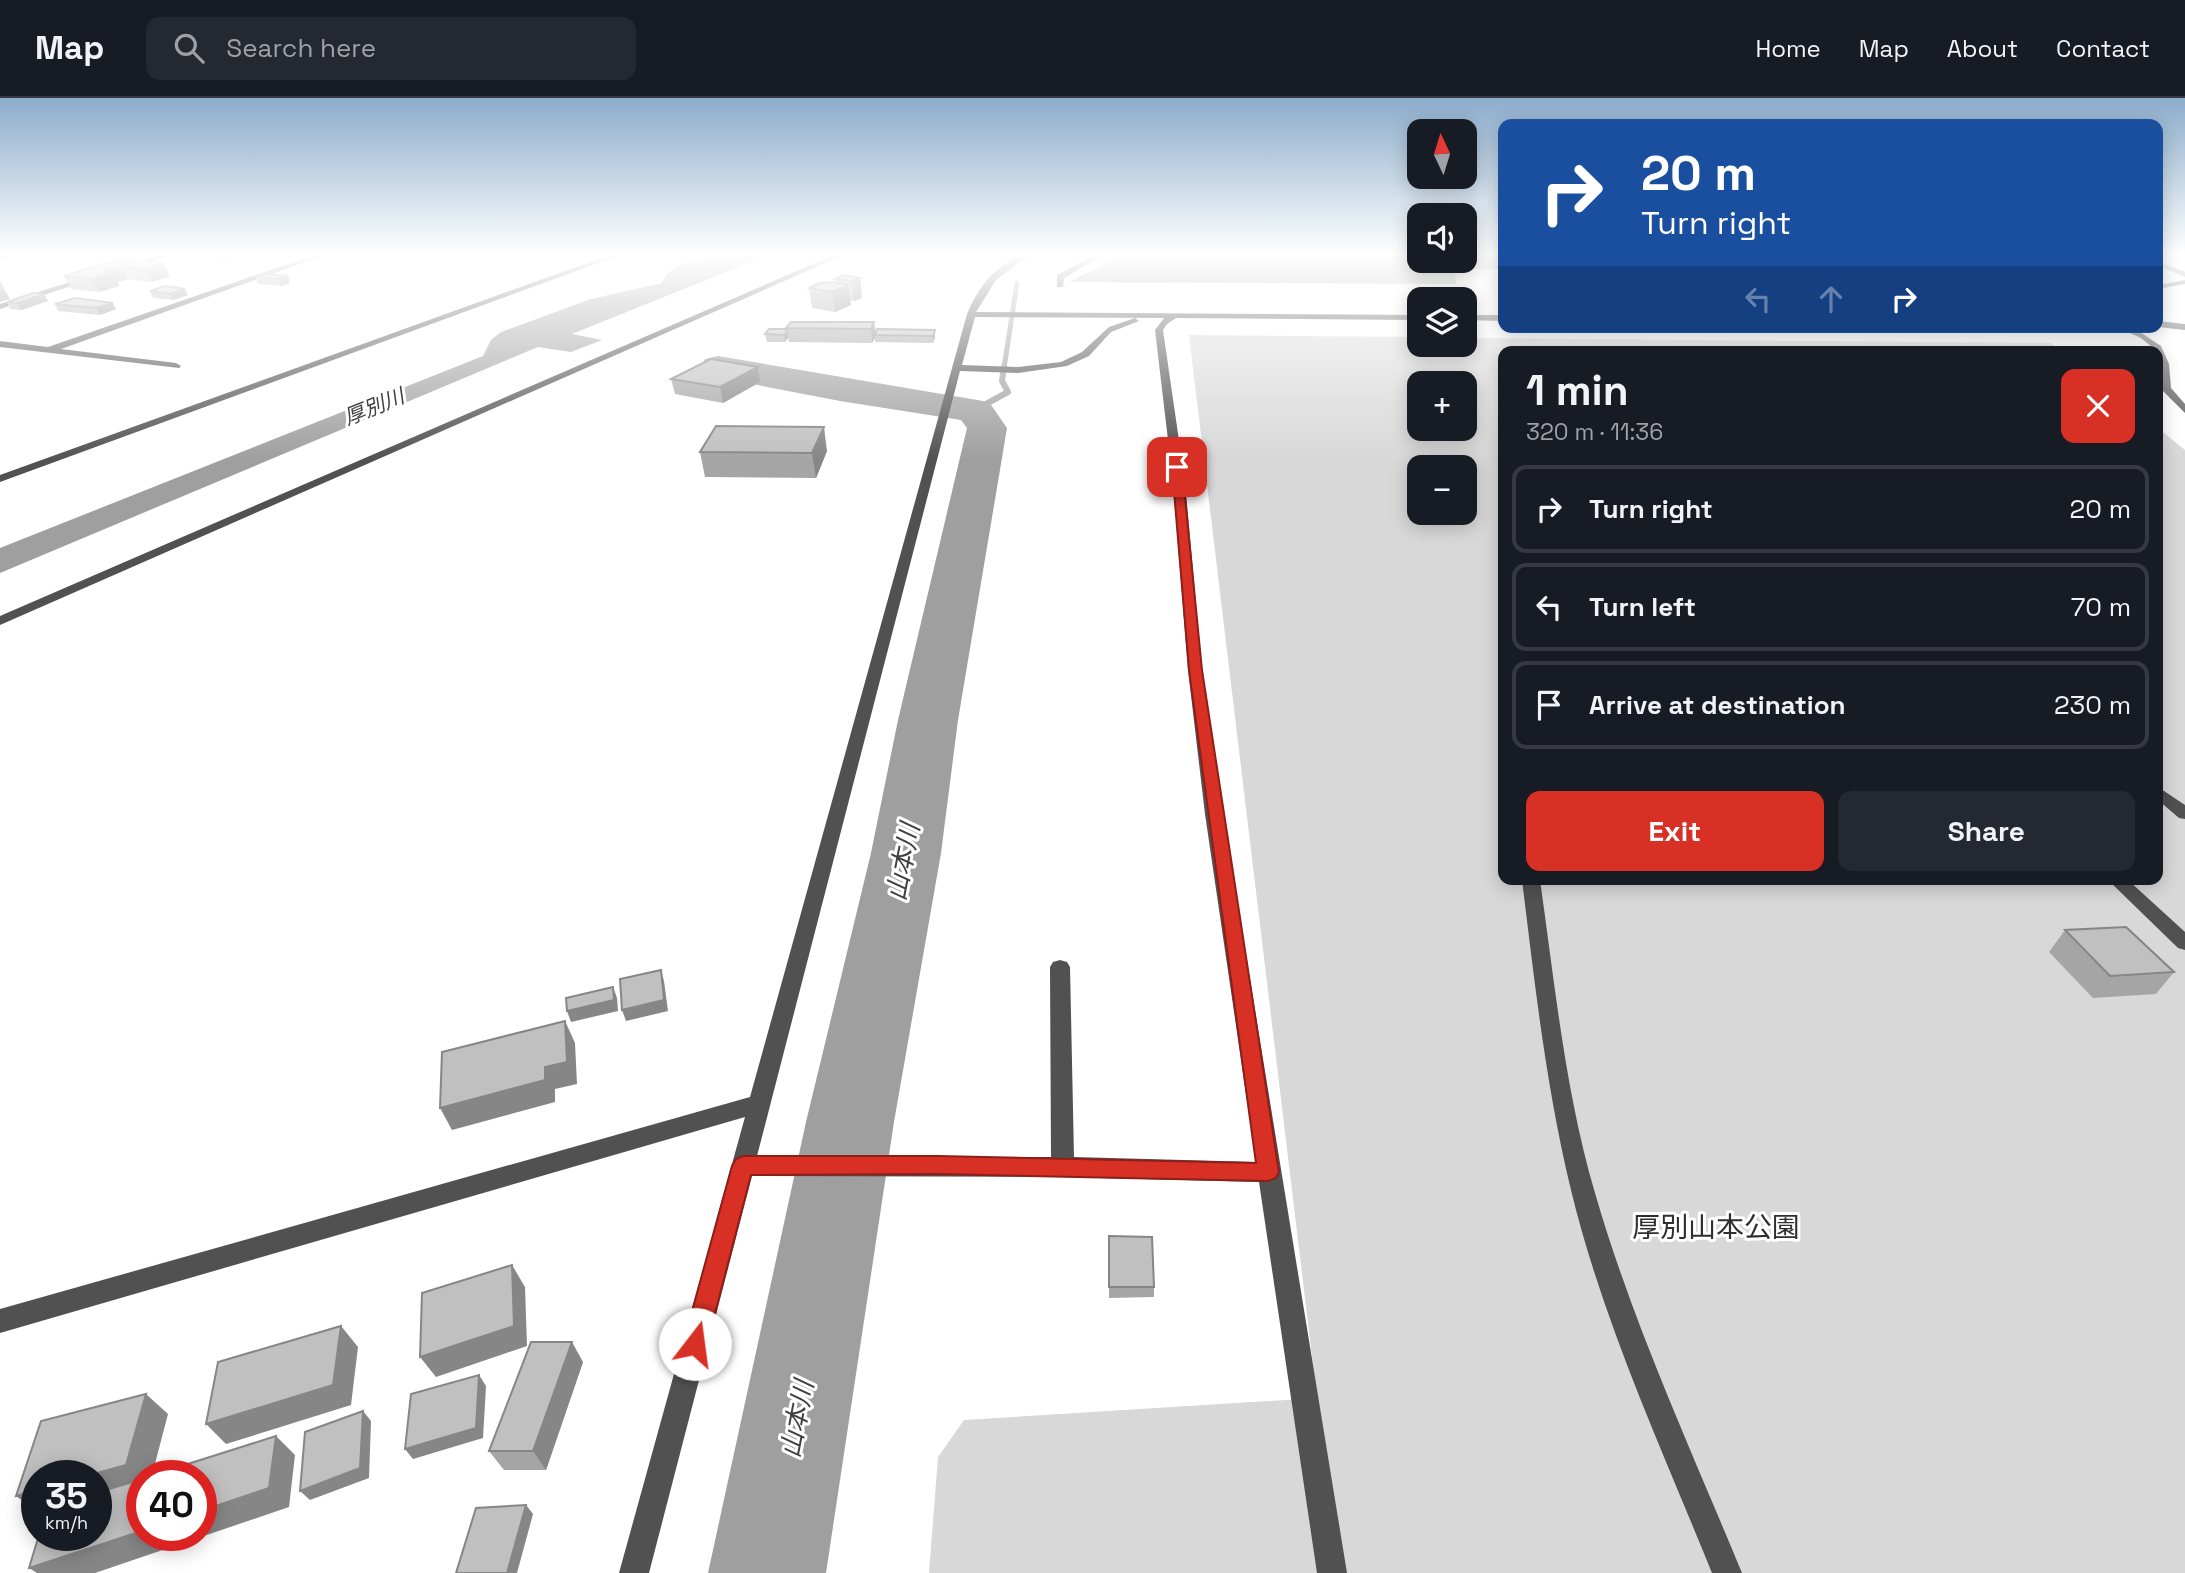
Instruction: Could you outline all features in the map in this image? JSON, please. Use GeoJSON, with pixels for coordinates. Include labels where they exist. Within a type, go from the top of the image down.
{"type":"FeatureCollection","features":[{"type":"Feature","properties":{"kind":"street"},"geometry":{"type":"LineString","coordinates":[[48,350],[126,323]]}},
{"type":"Feature","properties":{"kind":"street"},"geometry":{"type":"LineString","coordinates":[[0,479],[430,323]]}},
{"type":"Feature","properties":{"kind":"street"},"geometry":{"type":"LineString","coordinates":[[0,621],[685,323]]}},
{"type":"Feature","properties":{"kind":"street"},"geometry":{"type":"LineString","coordinates":[[634,1573],[969,323]]}},
{"type":"Feature","properties":{"kind":"street"},"geometry":{"type":"LineString","coordinates":[[957,368],[1030,369],[1076,360],[1088,353],[1106,332],[1129,323]]}},
{"type":"Feature","properties":{"kind":"street"},"geometry":{"type":"LineString","coordinates":[[1163,323],[1159,330],[1179,482],[1195,670],[1268,1172],[1332,1573]]}},
{"type":"Feature","properties":{"kind":"street"},"geometry":{"type":"LineString","coordinates":[[2163,325],[2185,327]]}},
{"type":"Feature","properties":{"kind":"street"},"geometry":{"type":"LineString","coordinates":[[2138,333],[2158,346]]}},
{"type":"Feature","properties":{"kind":"street"},"geometry":{"type":"LineString","coordinates":[[0,344],[176,366]]}},
{"type":"Feature","properties":{"kind":"street"},"geometry":{"type":"LineString","coordinates":[[2163,353],[2167,370],[2166,389],[2185,410]]}},
{"type":"Feature","properties":{"kind":"street"},"geometry":{"type":"LineString","coordinates":[[2163,796],[2185,814]]}},
{"type":"Feature","properties":{"kind":"street"},"geometry":{"type":"LineString","coordinates":[[1532,885],[1557,1079],[1583,1192],[1629,1336],[1727,1573]]}},
{"type":"Feature","properties":{"kind":"street"},"geometry":{"type":"LineString","coordinates":[[2122,885],[2185,943]]}},
{"type":"Feature","properties":{"kind":"street"},"geometry":{"type":"LineString","coordinates":[[1060,967],[1063,1167]]}},
{"type":"Feature","properties":{"kind":"street"},"geometry":{"type":"LineString","coordinates":[[0,1321],[761,1103]]}},
{"type":"Feature","properties":{"kind":"street"},"geometry":{"type":"LineString","coordinates":[[743,1166],[938,1165],[1268,1172]]}},
{"type":"Feature","properties":{"kind":"green space","name":"厚別山本公園"},"geometry":{"type":"Polygon","coordinates":[[[1189,335],[1407,337],[1407,357],[1477,357],[1477,338],[2051,343],[2055,346],[1498,346],[1498,885],[2163,885],[2163,432],[2185,450],[2185,1573],[929,1573],[938,1457],[964,1420],[1317,1398],[1189,335]]]}},
{"type":"Feature","properties":{"kind":"water","name":"厚別川"},"geometry":{"type":"Polygon","coordinates":[[[526,323],[600,323],[572,334],[602,340],[571,352],[538,347],[0,573],[0,548],[483,356],[491,340],[501,332],[526,323]]]}},
{"type":"Feature","properties":{"kind":"building"},"geometry":{"type":"Polygon","coordinates":[[[790,323],[874,323],[871,329],[786,328],[790,323]]]}},
{"type":"Feature","properties":{"kind":"building"},"geometry":{"type":"Polygon","coordinates":[[[769,329],[787,331],[784,335],[765,334],[769,329]]]}},
{"type":"Feature","properties":{"kind":"building"},"geometry":{"type":"Polygon","coordinates":[[[877,329],[935,330],[933,336],[875,335],[877,329]]]}},
{"type":"Feature","properties":{"kind":"building"},"geometry":{"type":"Polygon","coordinates":[[[711,359],[758,367],[720,387],[671,379],[711,359]]]}},
{"type":"Feature","properties":{"kind":"building"},"geometry":{"type":"Polygon","coordinates":[[[716,426],[824,427],[812,453],[700,452],[716,426]]]}},
{"type":"Feature","properties":{"kind":"building"},"geometry":{"type":"Polygon","coordinates":[[[2126,927],[2174,972],[2110,976],[2065,930],[2126,927]]]}},
{"type":"Feature","properties":{"kind":"building"},"geometry":{"type":"Polygon","coordinates":[[[661,970],[664,1000],[622,1010],[620,979],[661,970]]]}},
{"type":"Feature","properties":{"kind":"building"},"geometry":{"type":"Polygon","coordinates":[[[613,987],[614,1000],[567,1011],[566,998],[613,987]]]}},
{"type":"Feature","properties":{"kind":"building"},"geometry":{"type":"Polygon","coordinates":[[[565,1021],[567,1062],[545,1067],[545,1080],[440,1108],[442,1052],[565,1021]]]}},
{"type":"Feature","properties":{"kind":"building"},"geometry":{"type":"Polygon","coordinates":[[[1109,1236],[1152,1237],[1154,1287],[1109,1287],[1109,1236]]]}},
{"type":"Feature","properties":{"kind":"building"},"geometry":{"type":"Polygon","coordinates":[[[512,1265],[514,1326],[420,1357],[422,1293],[512,1265]]]}},
{"type":"Feature","properties":{"kind":"building"},"geometry":{"type":"Polygon","coordinates":[[[341,1326],[333,1385],[206,1424],[218,1362],[341,1326]]]}},
{"type":"Feature","properties":{"kind":"building"},"geometry":{"type":"Polygon","coordinates":[[[531,1342],[572,1342],[533,1451],[489,1451],[531,1342]]]}},
{"type":"Feature","properties":{"kind":"building"},"geometry":{"type":"Polygon","coordinates":[[[479,1375],[476,1428],[405,1449],[411,1394],[479,1375]]]}},
{"type":"Feature","properties":{"kind":"building"},"geometry":{"type":"Polygon","coordinates":[[[146,1394],[126,1465],[112,1469],[112,1460],[28,1460],[41,1421],[146,1394]]]}},
{"type":"Feature","properties":{"kind":"building"},"geometry":{"type":"Polygon","coordinates":[[[363,1411],[360,1468],[300,1491],[305,1432],[363,1411]]]}},
{"type":"Feature","properties":{"kind":"building"},"geometry":{"type":"Polygon","coordinates":[[[276,1436],[269,1488],[217,1506],[217,1460],[200,1460],[276,1436]]]}},
{"type":"Feature","properties":{"kind":"building"},"geometry":{"type":"Polygon","coordinates":[[[21,1481],[21,1495],[16,1496],[21,1481]]]}},
{"type":"Feature","properties":{"kind":"building"},"geometry":{"type":"Polygon","coordinates":[[[126,1484],[126,1536],[112,1541],[112,1488],[126,1484]]]}},
{"type":"Feature","properties":{"kind":"building"},"geometry":{"type":"Polygon","coordinates":[[[526,1505],[507,1573],[456,1573],[476,1508],[526,1505]]]}},
{"type":"Feature","properties":{"kind":"building"},"geometry":{"type":"Polygon","coordinates":[[[34,1551],[81,1551],[29,1568],[34,1551]]]}},
{"type":"Feature","properties":{"kind":"waterway"},"geometry":{"type":"LineString","coordinates":[[1004,368],[1011,323]]}},
{"type":"Feature","properties":{"kind":"waterway"},"geometry":{"type":"LineString","coordinates":[[975,410],[1008,392],[1002,381],[1004,366]]}},
{"type":"Feature","properties":{"kind":"waterway","name":"山本川"},"geometry":{"type":"LineString","coordinates":[[718,367],[840,390],[975,410],[987,428],[928,720],[906,853],[850,1122],[767,1573]]}},
{"type":"Feature","properties":{"kind":"route"},"geometry":{"type":"LineString","coordinates":[[695,1344],[743,1166],[938,1165],[1268,1172],[1195,670],[1177,467]]}}]}
